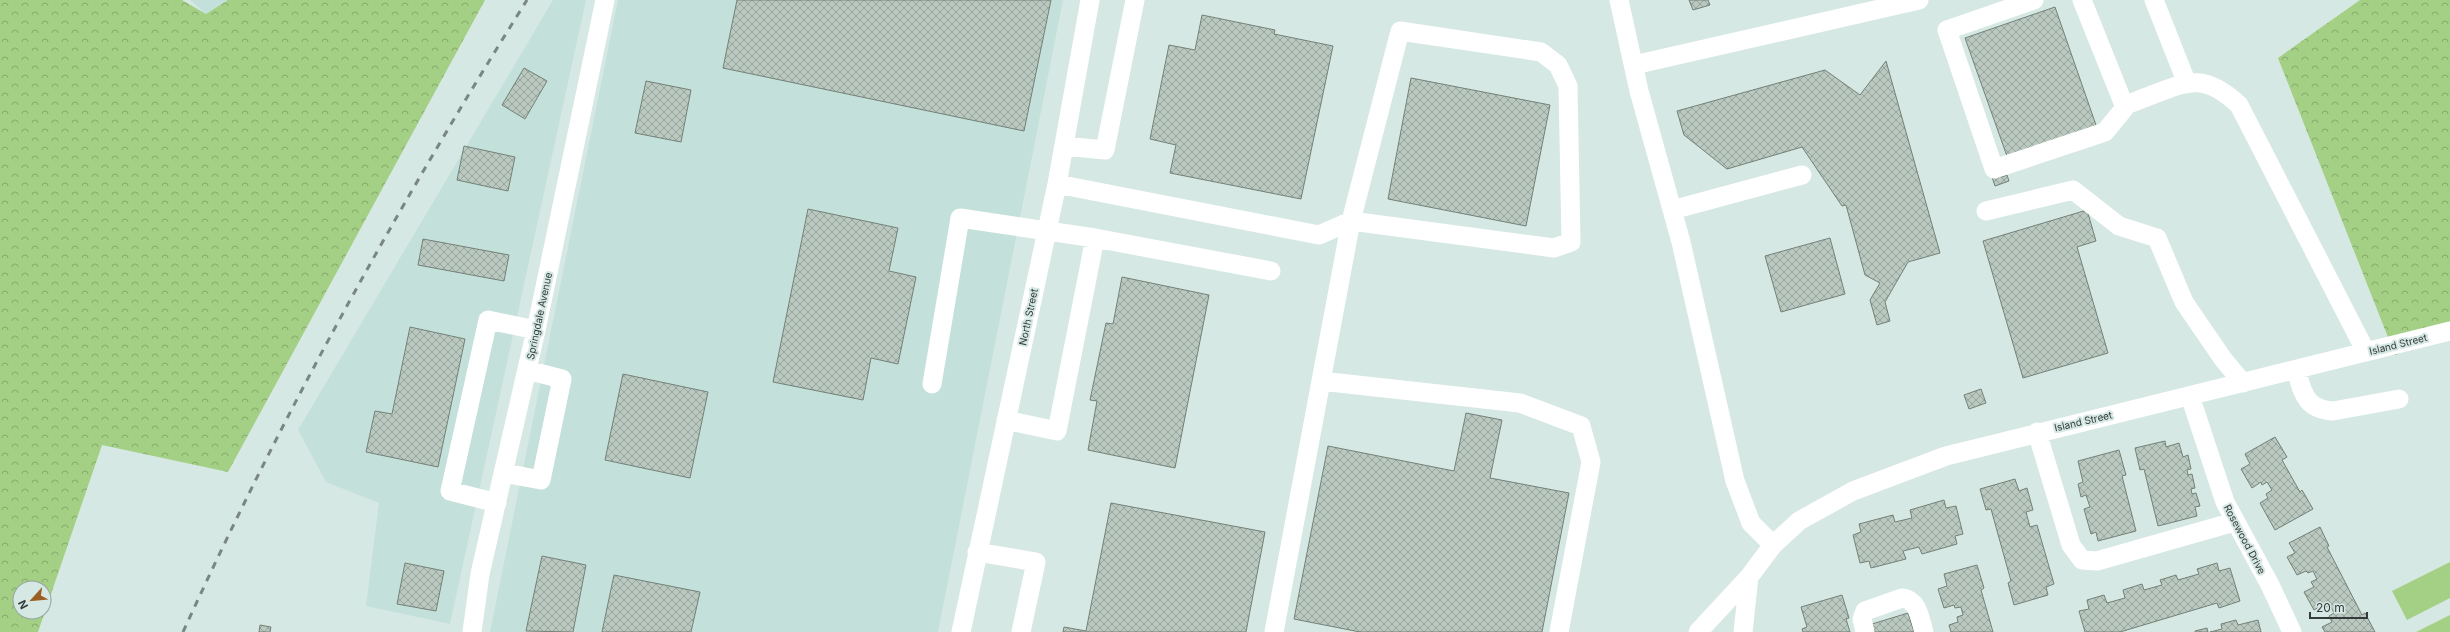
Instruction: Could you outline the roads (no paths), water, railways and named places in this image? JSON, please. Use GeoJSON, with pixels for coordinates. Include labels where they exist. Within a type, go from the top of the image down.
{"type":"FeatureCollection","features":[{"type":"Feature","properties":{"kind":"street","name":"Springdale Avenue"},"geometry":{"type":"LineString","coordinates":[[472,632],[480,574],[536,330],[605,0]]}},
{"type":"Feature","properties":{"kind":"street","name":"North Street"},"geometry":{"type":"LineString","coordinates":[[961,632],[977,552],[1048,229],[1090,0]]}},
{"type":"Feature","properties":{"kind":"street"},"geometry":{"type":"LineString","coordinates":[[1064,146],[1105,150],[1135,0]]}},
{"type":"Feature","properties":{"kind":"street"},"geometry":{"type":"LineString","coordinates":[[1620,0],[1634,65],[1672,210],[1735,481],[1751,523],[1773,545]]}},
{"type":"Feature","properties":{"kind":"street"},"geometry":{"type":"LineString","coordinates":[[1634,65],[1918,0]]}},
{"type":"Feature","properties":{"kind":"street"},"geometry":{"type":"LineString","coordinates":[[2034,0],[1947,30],[1994,170],[2104,132],[2127,104],[2186,82],[2212,85],[2222,89],[2239,105],[2366,352]]}},
{"type":"Feature","properties":{"kind":"street"},"geometry":{"type":"LineString","coordinates":[[2082,0],[2122,102],[2127,104]]}},
{"type":"Feature","properties":{"kind":"street"},"geometry":{"type":"LineString","coordinates":[[2154,0],[2186,82]]}},
{"type":"Feature","properties":{"kind":"street"},"geometry":{"type":"LineString","coordinates":[[1057,184],[1319,235],[1352,221],[1554,248],[1571,242],[1568,86],[1558,65],[1541,52],[1400,31],[1352,221],[1274,632]]}},
{"type":"Feature","properties":{"kind":"street"},"geometry":{"type":"LineString","coordinates":[[1672,210],[1802,175]]}},
{"type":"Feature","properties":{"kind":"street"},"geometry":{"type":"LineString","coordinates":[[1986,211],[2072,190],[2119,226],[2157,238],[2184,302],[2223,359],[2243,383]]}},
{"type":"Feature","properties":{"kind":"street"},"geometry":{"type":"LineString","coordinates":[[932,384],[960,218],[1048,229],[1272,271]]}},
{"type":"Feature","properties":{"kind":"street"},"geometry":{"type":"LineString","coordinates":[[1006,420],[1057,431],[1095,238]]}},
{"type":"Feature","properties":{"kind":"street"},"geometry":{"type":"LineString","coordinates":[[497,503],[450,491],[488,320],[536,330]]}},
{"type":"Feature","properties":{"kind":"street","name":"Island Street"},"geometry":{"type":"LineString","coordinates":[[1698,632],[1749,577],[1773,545],[1799,521],[1853,491],[1946,456],[2037,432],[2296,370],[2450,330]]}},
{"type":"Feature","properties":{"kind":"street"},"geometry":{"type":"LineString","coordinates":[[504,473],[541,480],[562,378],[527,370]]}},
{"type":"Feature","properties":{"kind":"street"},"geometry":{"type":"LineString","coordinates":[[2296,370],[2307,401],[2323,411],[2333,411],[2399,399]]}},
{"type":"Feature","properties":{"kind":"street"},"geometry":{"type":"LineString","coordinates":[[1321,381],[1520,403],[1581,426],[1591,462],[1559,632]]}},
{"type":"Feature","properties":{"kind":"street","name":"Rosewood Drive"},"geometry":{"type":"LineString","coordinates":[[2190,396],[2222,495],[2234,522],[2270,585],[2292,632]]}},
{"type":"Feature","properties":{"kind":"street"},"geometry":{"type":"LineString","coordinates":[[2037,432],[2071,545],[2082,560],[2097,561],[2234,522]]}},
{"type":"Feature","properties":{"kind":"street"},"geometry":{"type":"LineString","coordinates":[[977,552],[1036,562],[1021,632]]}},
{"type":"Feature","properties":{"kind":"street"},"geometry":{"type":"LineString","coordinates":[[1743,632],[1749,577]]}},
{"type":"Feature","properties":{"kind":"street"},"geometry":{"type":"LineString","coordinates":[[1865,632],[1862,619],[1865,611],[1902,598],[1907,598],[1914,604],[1924,632]]}},
{"type":"Feature","properties":{"kind":"railway"},"geometry":{"type":"LineString","coordinates":[[183,632],[221,550],[344,310],[433,154],[527,0]]}}]}
